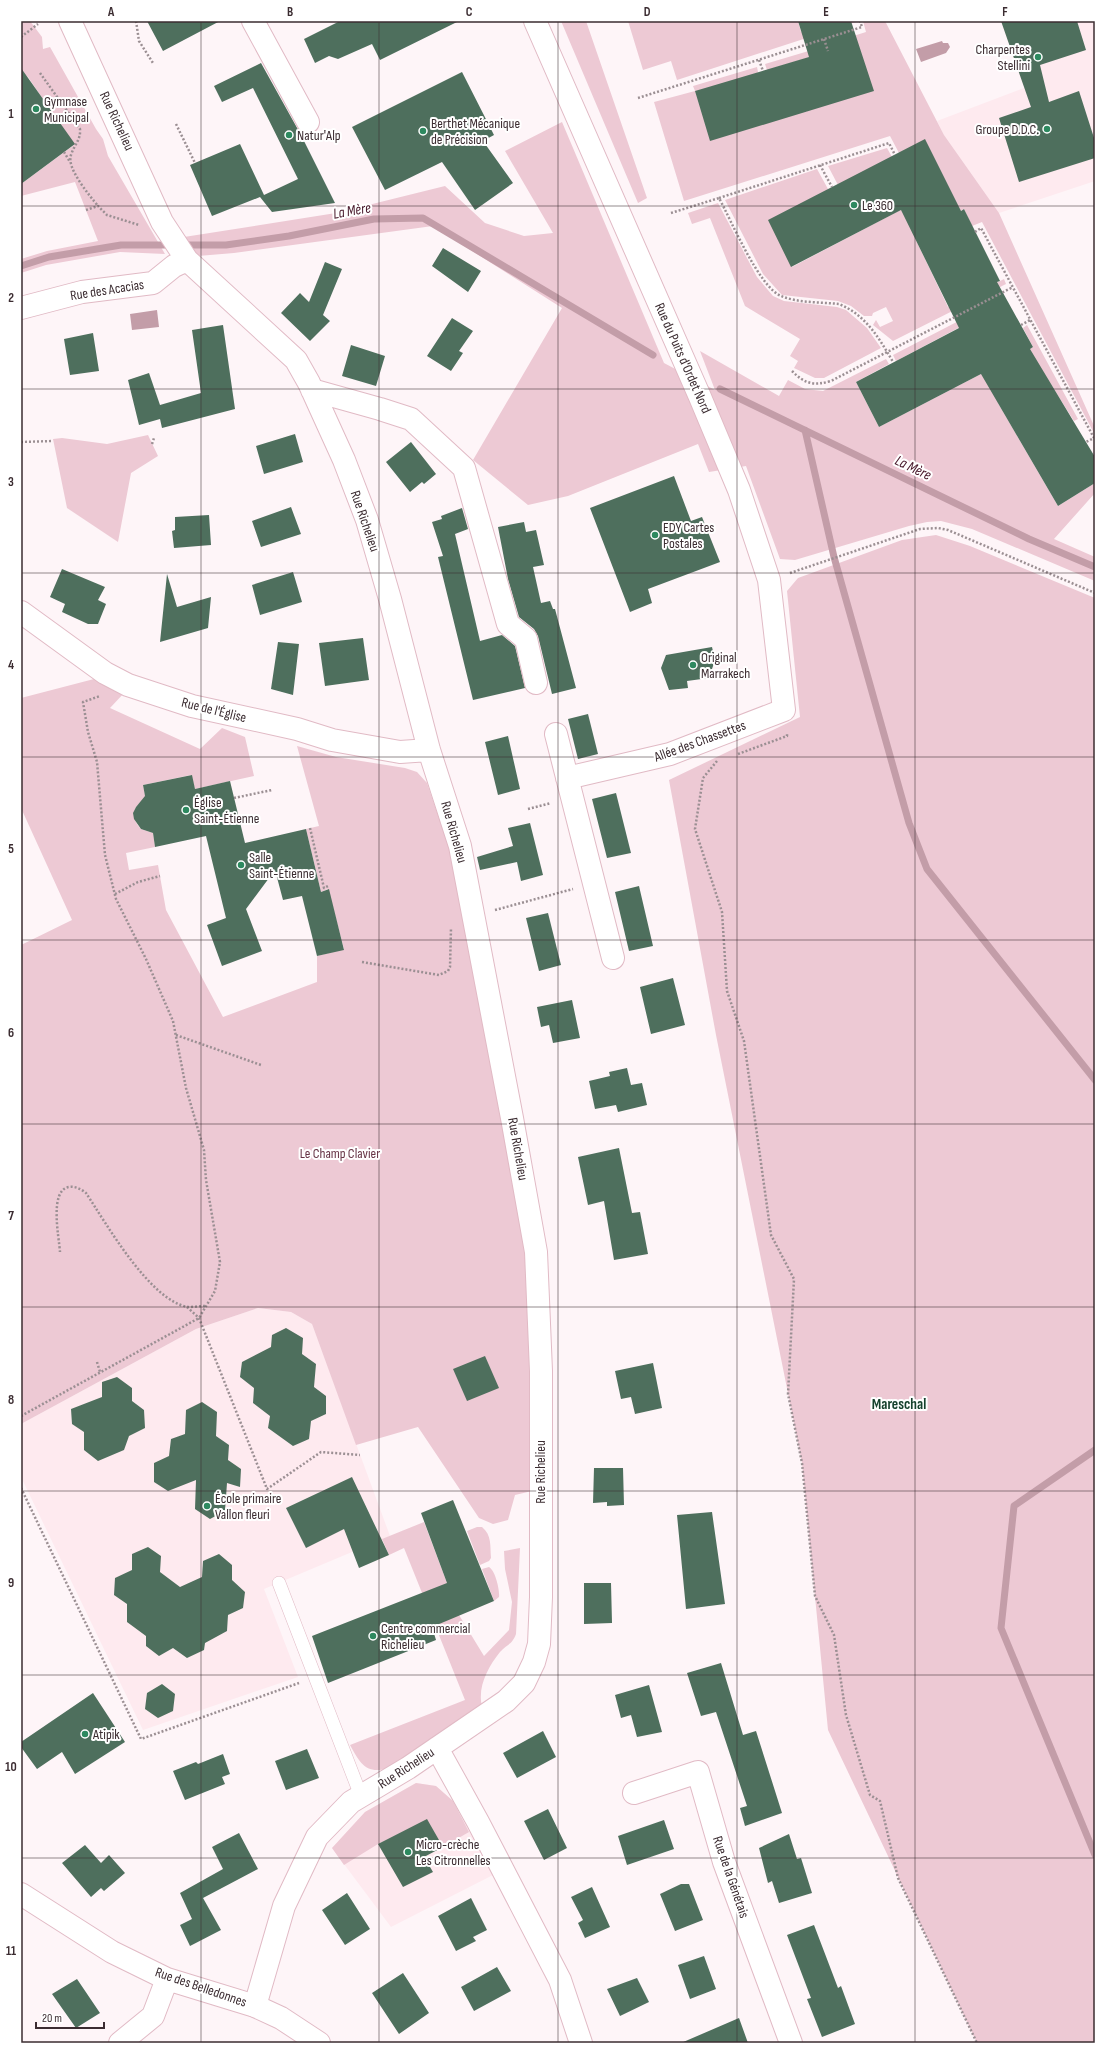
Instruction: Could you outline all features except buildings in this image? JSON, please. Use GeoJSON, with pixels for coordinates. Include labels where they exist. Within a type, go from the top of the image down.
{"type":"FeatureCollection","features":[{"type":"Feature","properties":{"kind":"street","name":"Rue Richelieu"},"geometry":{"type":"LineString","coordinates":[[70,21],[153,224],[185,257],[296,360],[312,390],[344,460],[367,520],[390,599],[429,750],[460,846],[536,1252],[540,1371],[541,1597],[539,1644],[534,1662],[524,1683],[506,1701],[408,1768],[351,1802],[317,1837],[284,1906],[255,2006]]}},
{"type":"Feature","properties":{"kind":"street"},"geometry":{"type":"LineString","coordinates":[[253,21],[308,122]]}},
{"type":"Feature","properties":{"kind":"street","name":"Rue du Puits d'Ordet Nord"},"geometry":{"type":"LineString","coordinates":[[535,21],[700,397],[739,490],[769,580],[784,710]]}},
{"type":"Feature","properties":{"kind":"street","name":"Rue des Acacias"},"geometry":{"type":"LineString","coordinates":[[21,308],[82,292],[153,283],[185,257]]}},
{"type":"Feature","properties":{"kind":"street"},"geometry":{"type":"LineString","coordinates":[[312,390],[380,409],[411,420],[464,468],[508,624],[526,639],[536,683]]}},
{"type":"Feature","properties":{"kind":"street","name":"Rue de l'Église"},"geometry":{"type":"LineString","coordinates":[[21,612],[104,673],[128,684],[192,706],[297,729],[332,740],[400,752],[429,750]]}},
{"type":"Feature","properties":{"kind":"street","name":"Allée des Chassettes"},"geometry":{"type":"LineString","coordinates":[[567,778],[670,754],[784,710]]}},
{"type":"Feature","properties":{"kind":"street"},"geometry":{"type":"LineString","coordinates":[[556,734],[613,958]]}},
{"type":"Feature","properties":{"kind":"street"},"geometry":{"type":"LineString","coordinates":[[437,1748],[478,1822],[560,1980],[581,2043]]}},
{"type":"Feature","properties":{"kind":"street","name":"Rue de la Génétais"},"geometry":{"type":"LineString","coordinates":[[634,1793],[698,1772],[724,1862],[791,2043]]}},
{"type":"Feature","properties":{"kind":"street","name":"Rue des Belledonnes"},"geometry":{"type":"LineString","coordinates":[[21,1894],[112,1952],[167,1979],[255,2006],[281,2018],[319,2043]]}},
{"type":"Feature","properties":{"kind":"street"},"geometry":{"type":"LineString","coordinates":[[130,2040],[153,2016],[167,1979]]}},
{"type":"Feature","properties":{"kind":"lane"},"geometry":{"type":"LineString","coordinates":[[279,1583],[361,1796]]}},
{"type":"Feature","properties":{"kind":"path"},"geometry":{"type":"LineString","coordinates":[[136,21],[139,40],[153,64]]}},
{"type":"Feature","properties":{"kind":"path"},"geometry":{"type":"LineString","coordinates":[[638,98],[862,27],[860,21]]}},
{"type":"Feature","properties":{"kind":"path"},"geometry":{"type":"LineString","coordinates":[[21,37],[38,24]]}},
{"type":"Feature","properties":{"kind":"path"},"geometry":{"type":"LineString","coordinates":[[824,39],[828,51]]}},
{"type":"Feature","properties":{"kind":"path"},"geometry":{"type":"LineString","coordinates":[[759,60],[763,71]]}},
{"type":"Feature","properties":{"kind":"path"},"geometry":{"type":"LineString","coordinates":[[40,73],[80,129],[80,138],[70,156],[70,162]]}},
{"type":"Feature","properties":{"kind":"path"},"geometry":{"type":"LineString","coordinates":[[176,124],[195,164]]}},
{"type":"Feature","properties":{"kind":"path"},"geometry":{"type":"LineString","coordinates":[[671,214],[889,143],[895,155]]}},
{"type":"Feature","properties":{"kind":"path"},"geometry":{"type":"LineString","coordinates":[[64,152],[86,190],[107,215],[153,224]]}},
{"type":"Feature","properties":{"kind":"path"},"geometry":{"type":"LineString","coordinates":[[820,165],[832,187]]}},
{"type":"Feature","properties":{"kind":"path"},"geometry":{"type":"LineString","coordinates":[[719,198],[760,276],[769,288],[782,296],[845,306],[872,327],[893,362]]}},
{"type":"Feature","properties":{"kind":"path"},"geometry":{"type":"LineString","coordinates":[[86,210],[98,206]]}},
{"type":"Feature","properties":{"kind":"path"},"geometry":{"type":"LineString","coordinates":[[975,232],[981,228],[1094,438],[1086,442]]}},
{"type":"Feature","properties":{"kind":"path"},"geometry":{"type":"LineString","coordinates":[[792,371],[805,381],[818,384],[830,381],[1013,287]]}},
{"type":"Feature","properties":{"kind":"path"},"geometry":{"type":"LineString","coordinates":[[1022,325],[1030,320]]}},
{"type":"Feature","properties":{"kind":"path"},"geometry":{"type":"LineString","coordinates":[[152,444],[154,438]]}},
{"type":"Feature","properties":{"kind":"path"},"geometry":{"type":"LineString","coordinates":[[21,442],[53,441]]}},
{"type":"Feature","properties":{"kind":"path"},"geometry":{"type":"LineString","coordinates":[[769,580],[818,562],[920,529],[938,528],[967,538],[1095,593]]}},
{"type":"Feature","properties":{"kind":"path"},"geometry":{"type":"LineString","coordinates":[[21,1416],[198,1318],[215,1291],[220,1262],[206,1180],[204,1150],[186,1088],[173,1021],[115,894],[105,855],[97,762],[88,732],[83,702]]}},
{"type":"Feature","properties":{"kind":"path"},"geometry":{"type":"LineString","coordinates":[[735,755],[787,736],[784,710]]}},
{"type":"Feature","properties":{"kind":"path"},"geometry":{"type":"LineString","coordinates":[[722,759],[715,762],[703,778],[694,829],[722,912],[727,990],[744,1041],[771,1235],[794,1279],[788,1394],[802,1463],[815,1596],[834,1635],[846,1715],[870,1795],[880,1801],[898,1878],[977,2043]]}},
{"type":"Feature","properties":{"kind":"path"},"geometry":{"type":"LineString","coordinates":[[234,798],[272,790]]}},
{"type":"Feature","properties":{"kind":"path"},"geometry":{"type":"LineString","coordinates":[[310,828],[324,888],[328,886]]}},
{"type":"Feature","properties":{"kind":"path"},"geometry":{"type":"LineString","coordinates":[[115,894],[138,882],[160,876]]}},
{"type":"Feature","properties":{"kind":"path"},"geometry":{"type":"LineString","coordinates":[[491,911],[595,883]]}},
{"type":"Feature","properties":{"kind":"path"},"geometry":{"type":"LineString","coordinates":[[362,962],[399,970],[439,975],[444,974],[450,967],[452,924]]}},
{"type":"Feature","properties":{"kind":"path"},"geometry":{"type":"LineString","coordinates":[[176,1034],[261,1065]]}},
{"type":"Feature","properties":{"kind":"path"},"geometry":{"type":"LineString","coordinates":[[60,1252],[56,1205],[58,1195],[63,1188],[70,1186],[80,1188],[86,1193],[135,1266],[158,1291],[187,1307],[198,1318],[267,1489],[321,1452],[360,1455]]}},
{"type":"Feature","properties":{"kind":"path"},"geometry":{"type":"LineString","coordinates":[[187,1307],[206,1306]]}},
{"type":"Feature","properties":{"kind":"path"},"geometry":{"type":"LineString","coordinates":[[97,1362],[100,1372]]}},
{"type":"Feature","properties":{"kind":"path"},"geometry":{"type":"LineString","coordinates":[[21,1488],[142,1739],[315,1677]]}},
{"type":"Feature","properties":{"kind":"shaded area"},"geometry":{"type":"Polygon","coordinates":[[[1001,21],[1095,21],[1095,181],[999,213],[944,135],[937,121],[1024,88],[1001,21]]]}},
{"type":"Feature","properties":{"kind":"shaded area"},"geometry":{"type":"Polygon","coordinates":[[[942,41],[943,43],[948,43],[950,47],[946,53],[921,62],[916,49],[942,41]]]}},
{"type":"Feature","properties":{"kind":"shaded area"},"geometry":{"type":"Polygon","coordinates":[[[157,310],[159,327],[132,330],[130,314],[157,310]]]}},
{"type":"Feature","properties":{"kind":"shaded area","name":"École primaire Vallon fleuri"},"geometry":{"type":"Polygon","coordinates":[[[258,1308],[291,1312],[312,1324],[390,1536],[264,1589],[298,1677],[143,1730],[21,1477],[21,1424],[196,1329],[258,1308]]]}},
{"type":"Feature","properties":{"kind":"shaded area"},"geometry":{"type":"Polygon","coordinates":[[[416,1783],[436,1786],[453,1801],[493,1875],[391,1927],[332,1848],[365,1812],[416,1783]]]}},
{"type":"Feature","properties":{"kind":"green space"},"geometry":{"type":"Polygon","coordinates":[[[21,21],[30,21],[42,37],[43,49],[50,47],[103,139],[108,156],[165,254],[120,252],[46,265],[21,273],[21,259],[47,251],[98,241],[75,182],[21,196],[21,184],[74,145],[28,77],[21,72],[21,21]]]}},
{"type":"Feature","properties":{"kind":"green space"},"geometry":{"type":"Polygon","coordinates":[[[561,21],[586,21],[647,198],[638,203],[561,21]]]}},
{"type":"Feature","properties":{"kind":"green space"},"geometry":{"type":"Polygon","coordinates":[[[628,21],[798,21],[801,32],[841,21],[856,22],[677,80],[671,61],[643,70],[628,21]]]}},
{"type":"Feature","properties":{"kind":"green space"},"geometry":{"type":"Polygon","coordinates":[[[863,21],[885,21],[944,135],[999,213],[1095,428],[1095,435],[982,222],[972,226],[964,209],[914,236],[948,307],[1004,279],[1006,284],[893,341],[873,325],[876,320],[880,327],[893,321],[886,307],[873,313],[872,316],[864,316],[851,306],[838,301],[782,295],[763,274],[725,200],[817,169],[828,189],[792,267],[948,185],[899,153],[890,136],[684,201],[654,102],[695,91],[693,86],[757,67],[758,72],[710,140],[831,43],[866,32],[863,21]]]}},
{"type":"Feature","properties":{"kind":"green space"},"geometry":{"type":"Polygon","coordinates":[[[822,47],[824,53],[767,70],[765,64],[822,47]]]}},
{"type":"Feature","properties":{"kind":"green space"},"geometry":{"type":"Polygon","coordinates":[[[562,122],[664,363],[715,390],[700,351],[779,396],[788,380],[805,389],[823,391],[886,359],[889,364],[856,382],[879,427],[1033,347],[1023,328],[1027,325],[1078,419],[1074,421],[1045,375],[998,403],[1058,506],[1095,483],[1095,493],[1054,539],[1095,557],[1095,581],[972,529],[941,521],[909,526],[795,560],[780,559],[746,466],[709,472],[698,444],[568,496],[528,505],[473,460],[562,308],[433,226],[234,253],[198,256],[184,237],[336,213],[445,186],[485,223],[524,236],[553,233],[505,151],[562,122]]]}},
{"type":"Feature","properties":{"kind":"green space"},"geometry":{"type":"Polygon","coordinates":[[[887,148],[892,157],[838,185],[828,166],[887,148]]]}},
{"type":"Feature","properties":{"kind":"green space"},"geometry":{"type":"Polygon","coordinates":[[[718,203],[757,277],[773,296],[784,301],[837,307],[846,310],[867,328],[881,348],[824,378],[815,378],[794,368],[798,361],[790,356],[800,339],[745,306],[710,218],[692,224],[688,213],[718,203]]]}},
{"type":"Feature","properties":{"kind":"green space"},"geometry":{"type":"Polygon","coordinates":[[[974,313],[977,318],[896,361],[893,355],[974,313]]]}},
{"type":"Feature","properties":{"kind":"green space"},"geometry":{"type":"Polygon","coordinates":[[[148,435],[158,456],[131,473],[118,542],[67,508],[53,439],[62,438],[107,444],[148,435]]]}},
{"type":"Feature","properties":{"kind":"green space"},"geometry":{"type":"Polygon","coordinates":[[[936,535],[970,546],[1095,598],[1095,2043],[977,2043],[828,1730],[802,1463],[716,1035],[669,780],[800,717],[787,591],[798,578],[902,540],[936,535]]]}},
{"type":"Feature","properties":{"kind":"green space","name":"Le Champ Clavier"},"geometry":{"type":"Polygon","coordinates":[[[94,679],[125,692],[110,708],[200,749],[222,728],[245,737],[254,776],[195,789],[191,775],[143,785],[146,800],[137,805],[134,817],[141,829],[153,833],[155,847],[126,853],[129,870],[158,865],[166,910],[223,1017],[317,982],[317,956],[344,949],[328,889],[321,892],[306,829],[319,826],[297,746],[336,757],[405,768],[417,772],[427,783],[449,848],[469,939],[523,1231],[531,1339],[532,1491],[515,1495],[508,1520],[493,1524],[479,1518],[418,1427],[356,1445],[312,1324],[291,1312],[258,1308],[196,1329],[21,1424],[21,945],[72,920],[21,808],[21,698],[94,679]]]}},
{"type":"Feature","properties":{"kind":"green space"},"geometry":{"type":"Polygon","coordinates":[[[424,1522],[459,1615],[484,1656],[509,1630],[512,1602],[505,1569],[504,1551],[520,1548],[516,1634],[511,1642],[500,1652],[487,1672],[481,1695],[483,1710],[389,1768],[381,1770],[369,1769],[357,1757],[350,1745],[465,1700],[404,1548],[389,1555],[382,1539],[424,1522]]]}},
{"type":"Feature","properties":{"kind":"green space"},"geometry":{"type":"Polygon","coordinates":[[[477,1527],[482,1527],[485,1530],[489,1537],[490,1545],[491,1558],[489,1561],[480,1565],[467,1531],[477,1527]]]}},
{"type":"Feature","properties":{"kind":"green space"},"geometry":{"type":"Polygon","coordinates":[[[489,1567],[497,1580],[499,1590],[499,1597],[494,1601],[482,1569],[489,1567]]]}},
{"type":"Feature","properties":{"kind":"green space"},"geometry":{"type":"Polygon","coordinates":[[[416,1783],[436,1786],[453,1801],[469,1832],[443,1847],[427,1820],[378,1844],[344,1865],[332,1848],[365,1812],[416,1783]]]}},
{"type":"Feature","properties":{"kind":"waterway","name":"La Mère"},"geometry":{"type":"LineString","coordinates":[[21,266],[49,257],[121,245],[226,245],[289,236],[374,219],[423,218],[653,355]]}},
{"type":"Feature","properties":{"kind":"waterway","name":"La Mère"},"geometry":{"type":"LineString","coordinates":[[720,389],[1029,539],[1095,567]]}},
{"type":"Feature","properties":{"kind":"waterway"},"geometry":{"type":"LineString","coordinates":[[805,430],[834,557],[909,823],[927,869],[1095,1080]]}},
{"type":"Feature","properties":{"kind":"waterway"},"geometry":{"type":"LineString","coordinates":[[1095,1450],[1014,1506],[1001,1628],[1095,1855]]}},
{"type":"Feature","properties":{"kind":"place","name":"Charpentes Stellini"},"geometry":{"type":"Point","coordinates":[1038,57]}},
{"type":"Feature","properties":{"kind":"place","name":"Gymnase Municipal"},"geometry":{"type":"Point","coordinates":[36,109]}},
{"type":"Feature","properties":{"kind":"place","name":"Groupe D.D.C."},"geometry":{"type":"Point","coordinates":[1047,129]}},
{"type":"Feature","properties":{"kind":"place","name":"Berthet Mécanique de Précision"},"geometry":{"type":"Point","coordinates":[423,131]}},
{"type":"Feature","properties":{"kind":"place","name":"Natur'Alp"},"geometry":{"type":"Point","coordinates":[289,135]}},
{"type":"Feature","properties":{"kind":"place","name":"Le 360"},"geometry":{"type":"Point","coordinates":[854,205]}},
{"type":"Feature","properties":{"kind":"place","name":"EDY Cartes Postales"},"geometry":{"type":"Point","coordinates":[655,535]}},
{"type":"Feature","properties":{"kind":"place","name":"Original Marrakech"},"geometry":{"type":"Point","coordinates":[693,665]}},
{"type":"Feature","properties":{"kind":"place","name":"Église Saint-Étienne"},"geometry":{"type":"Point","coordinates":[186,810]}},
{"type":"Feature","properties":{"kind":"place","name":"Salle Saint-Étienne"},"geometry":{"type":"Point","coordinates":[241,865]}},
{"type":"Feature","properties":{"kind":"place","name":"École primaire Vallon fleuri"},"geometry":{"type":"Point","coordinates":[207,1506]}},
{"type":"Feature","properties":{"kind":"place","name":"Centre commercial Richelieu"},"geometry":{"type":"Point","coordinates":[373,1636]}},
{"type":"Feature","properties":{"kind":"place","name":"Atipik"},"geometry":{"type":"Point","coordinates":[85,1734]}},
{"type":"Feature","properties":{"kind":"place","name":"Micro-crèche Les Citronnelles"},"geometry":{"type":"Point","coordinates":[408,1852]}},
{"type":"Feature","properties":{"kind":"district","name":"Mareschal"},"geometry":{"type":"Point","coordinates":[899,1404]}}]}
